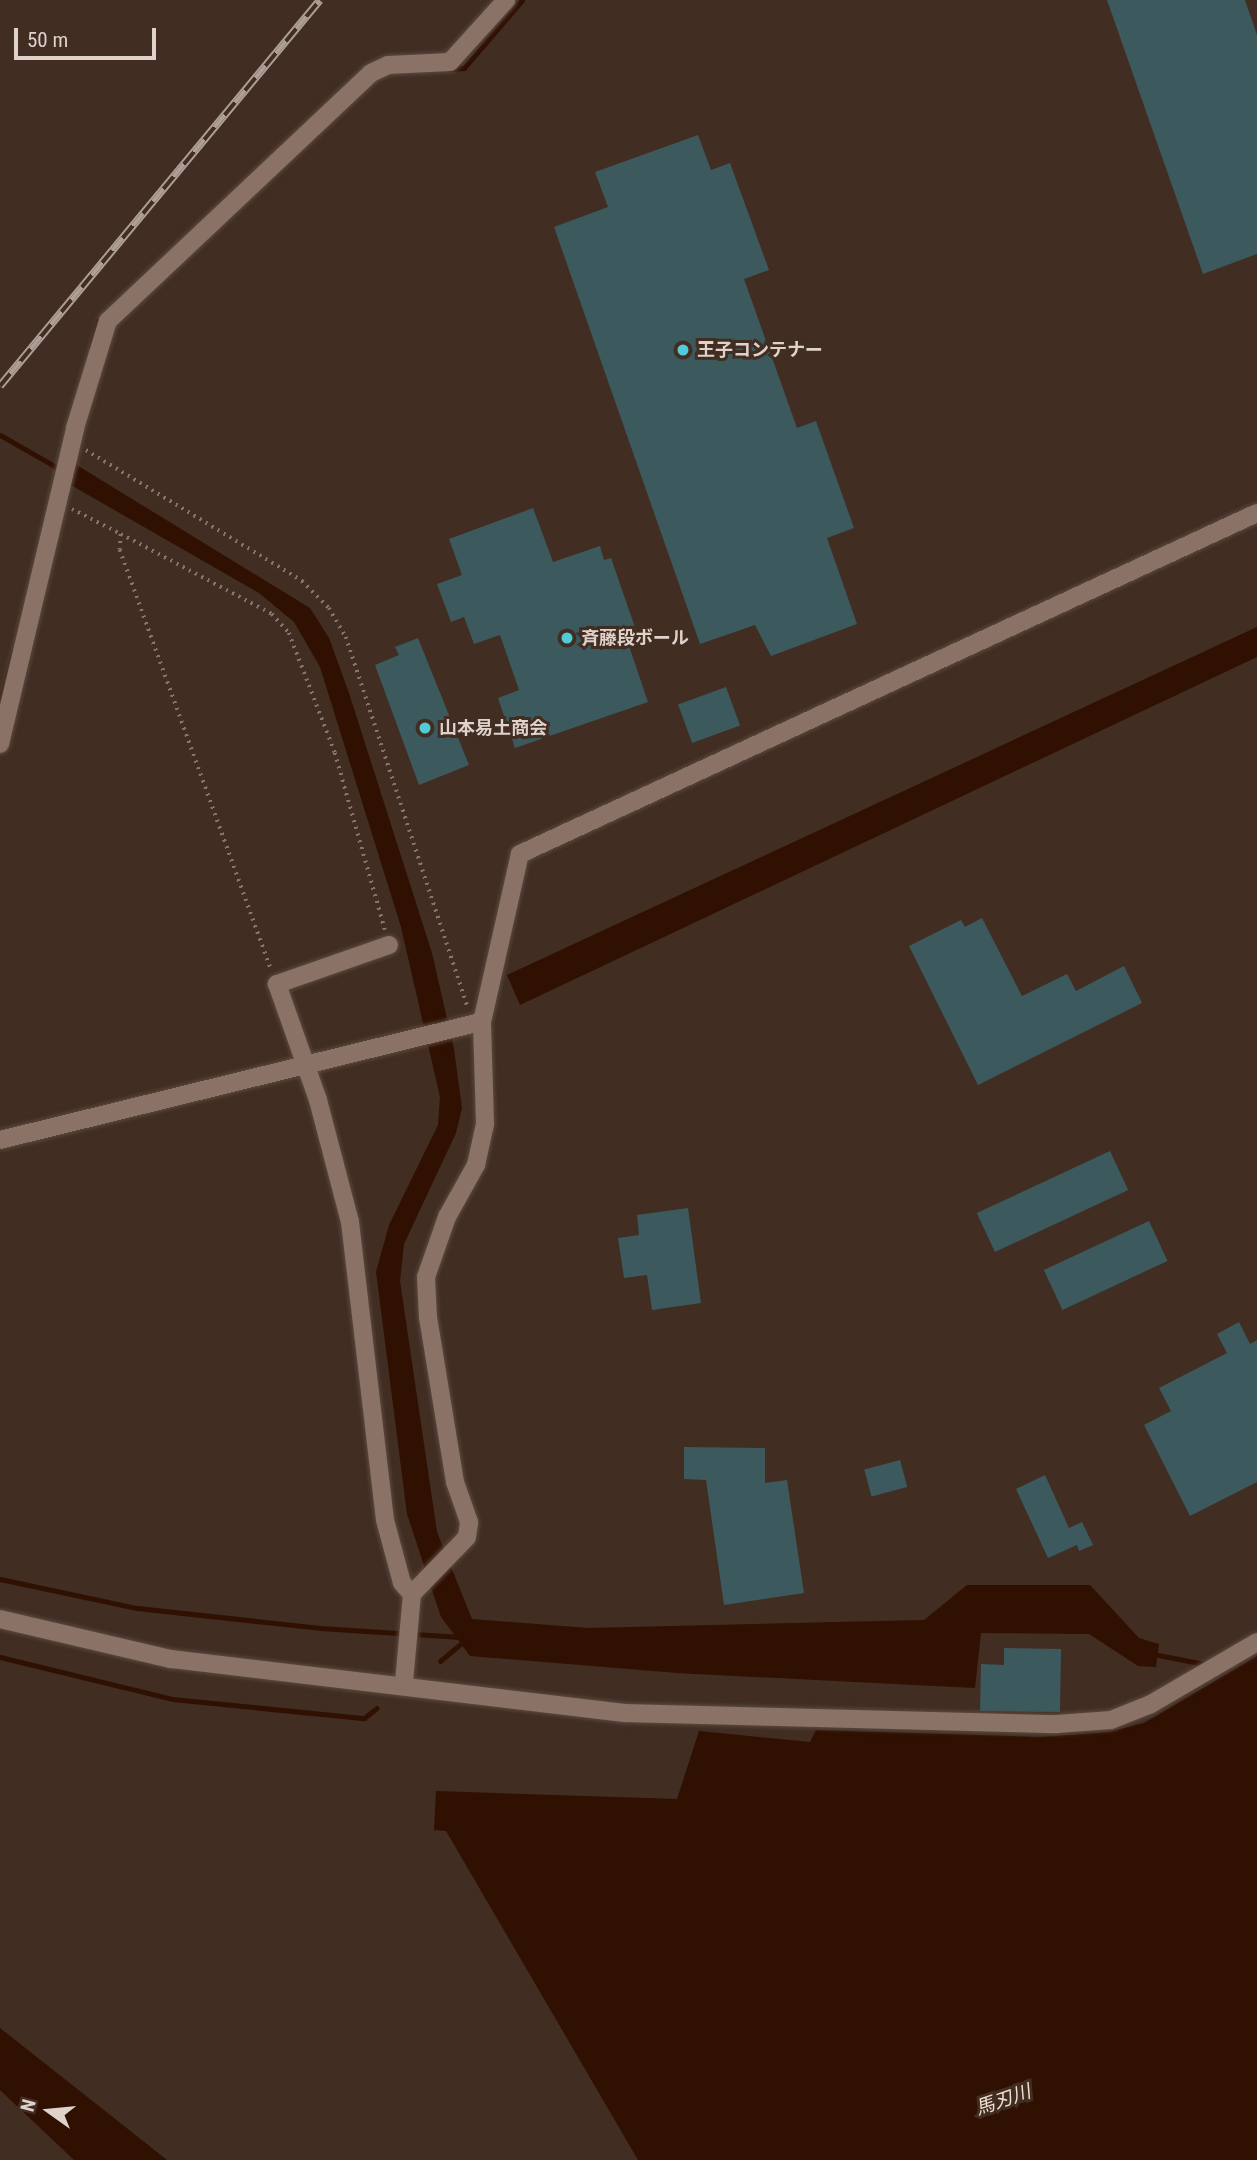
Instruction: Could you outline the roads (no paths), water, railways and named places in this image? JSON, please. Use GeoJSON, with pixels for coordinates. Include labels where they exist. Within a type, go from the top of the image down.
{"type":"FeatureCollection","features":[{"type":"Feature","properties":{"kind":"street"},"geometry":{"type":"LineString","coordinates":[[0,744],[71,445],[102,332],[124,304],[371,73],[388,65],[450,62],[506,0]]}},
{"type":"Feature","properties":{"kind":"street"},"geometry":{"type":"LineString","coordinates":[[404,1682],[409,1613],[417,1588],[460,1548],[469,1522],[455,1482],[426,1277],[447,1217],[476,1165],[485,1124],[470,1023],[490,969],[520,854],[1257,513]]}},
{"type":"Feature","properties":{"kind":"street"},"geometry":{"type":"LineString","coordinates":[[389,945],[277,984],[350,1222],[386,1521],[402,1583],[417,1588]]}},
{"type":"Feature","properties":{"kind":"street"},"geometry":{"type":"LineString","coordinates":[[0,1140],[303,1062],[470,1023]]}},
{"type":"Feature","properties":{"kind":"street"},"geometry":{"type":"LineString","coordinates":[[0,1619],[171,1659],[404,1682],[624,1713],[1057,1724],[1111,1720],[1151,1704],[1257,1642]]}},
{"type":"Feature","properties":{"kind":"water"},"geometry":{"type":"Polygon","coordinates":[[[75,464],[310,608],[329,638],[349,693],[432,953],[454,1049],[462,1108],[456,1133],[404,1244],[400,1281],[437,1532],[472,1619],[588,1628],[924,1620],[967,1585],[1090,1585],[1139,1638],[1159,1644],[1156,1667],[1138,1666],[1089,1634],[981,1633],[975,1688],[677,1673],[470,1656],[441,1617],[407,1514],[376,1272],[389,1225],[438,1125],[440,1097],[401,927],[320,667],[294,622],[259,593],[69,484],[75,464]]]}},
{"type":"Feature","properties":{"kind":"water"},"geometry":{"type":"Polygon","coordinates":[[[1257,627],[1257,657],[520,1005],[507,975],[1257,627]]]}},
{"type":"Feature","properties":{"kind":"water","name":"馬刃川"},"geometry":{"type":"Polygon","coordinates":[[[1257,1656],[1257,2160],[638,2160],[446,1831],[434,1830],[436,1791],[677,1799],[699,1731],[810,1742],[816,1730],[1040,1737],[1108,1732],[1144,1723],[1257,1656]]]}},
{"type":"Feature","properties":{"kind":"water"},"geometry":{"type":"Polygon","coordinates":[[[0,2028],[167,2160],[74,2160],[0,2090],[0,2028]]]}},
{"type":"Feature","properties":{"kind":"waterway"},"geometry":{"type":"LineString","coordinates":[[449,69],[464,68],[522,0]]}},
{"type":"Feature","properties":{"kind":"waterway"},"geometry":{"type":"LineString","coordinates":[[91,347],[98,321],[105,317]]}},
{"type":"Feature","properties":{"kind":"waterway"},"geometry":{"type":"LineString","coordinates":[[0,435],[63,471]]}},
{"type":"Feature","properties":{"kind":"waterway"},"geometry":{"type":"LineString","coordinates":[[0,703],[13,652]]}},
{"type":"Feature","properties":{"kind":"waterway"},"geometry":{"type":"LineString","coordinates":[[0,1579],[137,1608],[320,1628],[461,1637]]}},
{"type":"Feature","properties":{"kind":"waterway"},"geometry":{"type":"LineString","coordinates":[[440,1661],[464,1641]]}},
{"type":"Feature","properties":{"kind":"waterway"},"geometry":{"type":"LineString","coordinates":[[1158,1655],[1209,1665]]}},
{"type":"Feature","properties":{"kind":"waterway"},"geometry":{"type":"LineString","coordinates":[[0,1657],[172,1699],[364,1718],[377,1708]]}},
{"type":"Feature","properties":{"kind":"railway"},"geometry":{"type":"LineString","coordinates":[[0,386],[320,0]]}},
{"type":"Feature","properties":{"kind":"place","name":"王子コンテナー"},"geometry":{"type":"Point","coordinates":[683,350]}},
{"type":"Feature","properties":{"kind":"place","name":"斉藤段ボール"},"geometry":{"type":"Point","coordinates":[567,638]}},
{"type":"Feature","properties":{"kind":"place","name":"山本易土商会"},"geometry":{"type":"Point","coordinates":[425,728]}}]}
